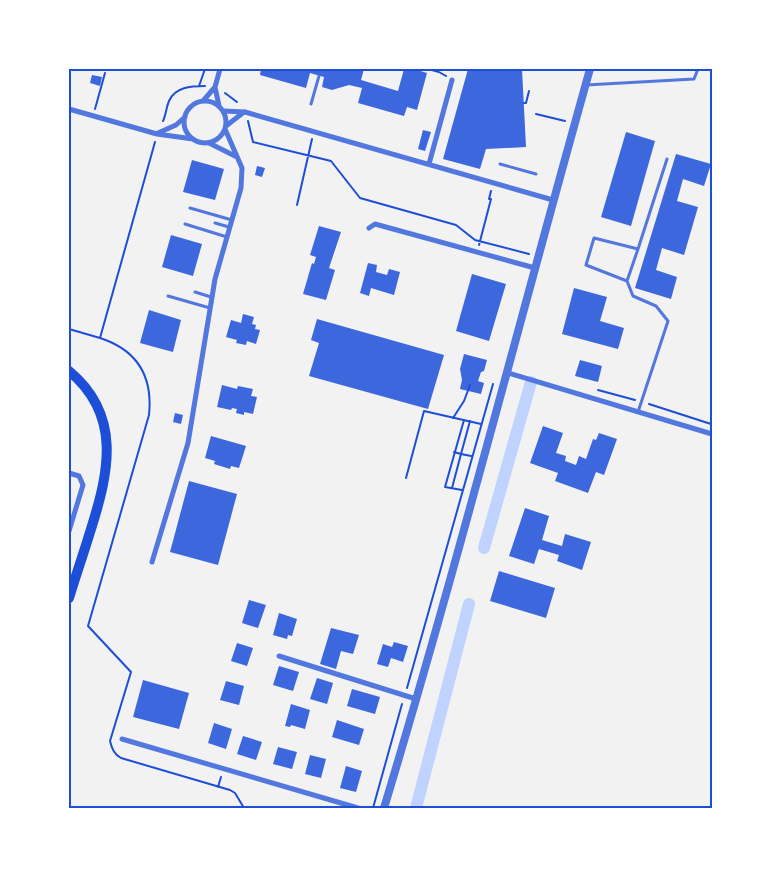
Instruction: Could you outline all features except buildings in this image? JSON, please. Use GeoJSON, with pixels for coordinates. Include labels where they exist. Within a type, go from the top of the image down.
{"type":"FeatureCollection","features":[{"type":"Feature","properties":{"kind":"highway"},"geometry":{"type":"LineString","coordinates":[[69,371],[84,387],[98,408],[106,436],[107,458],[105,477],[96,511],[69,598]]}},
{"type":"Feature","properties":{"kind":"street"},"geometry":{"type":"LineString","coordinates":[[157,134],[176,125],[192,106],[203,101],[215,87],[220,69]]}},
{"type":"Feature","properties":{"kind":"street"},"geometry":{"type":"LineString","coordinates":[[384,808],[508,373],[553,200],[590,69]]}},
{"type":"Feature","properties":{"kind":"street"},"geometry":{"type":"LineString","coordinates":[[429,164],[452,80]]}},
{"type":"Feature","properties":{"kind":"street"},"geometry":{"type":"LineString","coordinates":[[215,87],[219,106]]}},
{"type":"Feature","properties":{"kind":"street"},"geometry":{"type":"LineString","coordinates":[[152,562],[188,443],[217,271],[243,178],[242,168],[235,156],[226,128],[224,111],[214,103],[203,101]]}},
{"type":"Feature","properties":{"kind":"street"},"geometry":{"type":"LineString","coordinates":[[69,109],[157,134],[208,142],[235,156]]}},
{"type":"Feature","properties":{"kind":"street"},"geometry":{"type":"LineString","coordinates":[[224,111],[244,112],[553,200]]}},
{"type":"Feature","properties":{"kind":"street"},"geometry":{"type":"LineString","coordinates":[[208,142],[219,138],[226,128],[244,112]]}},
{"type":"Feature","properties":{"kind":"street"},"geometry":{"type":"LineString","coordinates":[[185,116],[186,129],[193,139]]}},
{"type":"Feature","properties":{"kind":"street"},"geometry":{"type":"LineString","coordinates":[[369,228],[375,224],[535,268]]}},
{"type":"Feature","properties":{"kind":"street"},"geometry":{"type":"LineString","coordinates":[[508,373],[712,434]]}},
{"type":"Feature","properties":{"kind":"street"},"geometry":{"type":"LineString","coordinates":[[69,473],[79,476],[83,485],[69,531]]}},
{"type":"Feature","properties":{"kind":"street"},"geometry":{"type":"LineString","coordinates":[[279,656],[416,699]]}},
{"type":"Feature","properties":{"kind":"street"},"geometry":{"type":"LineString","coordinates":[[122,739],[358,808]]}},
{"type":"Feature","properties":{"kind":"lane"},"geometry":{"type":"LineString","coordinates":[[586,85],[694,79],[698,69]]}},
{"type":"Feature","properties":{"kind":"lane"},"geometry":{"type":"LineString","coordinates":[[310,104],[319,76]]}},
{"type":"Feature","properties":{"kind":"lane"},"geometry":{"type":"LineString","coordinates":[[638,412],[668,321],[656,306],[633,296],[627,281],[667,159]]}},
{"type":"Feature","properties":{"kind":"lane"},"geometry":{"type":"LineString","coordinates":[[500,164],[536,174]]}},
{"type":"Feature","properties":{"kind":"lane"},"geometry":{"type":"LineString","coordinates":[[190,208],[232,220]]}},
{"type":"Feature","properties":{"kind":"lane"},"geometry":{"type":"LineString","coordinates":[[214,223],[230,227]]}},
{"type":"Feature","properties":{"kind":"lane"},"geometry":{"type":"LineString","coordinates":[[184,224],[227,237]]}},
{"type":"Feature","properties":{"kind":"lane"},"geometry":{"type":"LineString","coordinates":[[627,281],[586,265],[594,238],[638,250]]}},
{"type":"Feature","properties":{"kind":"lane"},"geometry":{"type":"LineString","coordinates":[[195,292],[212,297]]}},
{"type":"Feature","properties":{"kind":"lane"},"geometry":{"type":"LineString","coordinates":[[168,296],[210,308]]}},
{"type":"Feature","properties":{"kind":"path"},"geometry":{"type":"LineString","coordinates":[[199,86],[204,69]]}},
{"type":"Feature","properties":{"kind":"path"},"geometry":{"type":"LineString","coordinates":[[428,69],[439,72],[452,80]]}},
{"type":"Feature","properties":{"kind":"path"},"geometry":{"type":"LineString","coordinates":[[93,116],[105,73]]}},
{"type":"Feature","properties":{"kind":"path"},"geometry":{"type":"LineString","coordinates":[[524,103],[526,103],[529,91]]}},
{"type":"Feature","properties":{"kind":"path"},"geometry":{"type":"LineString","coordinates":[[536,114],[565,121]]}},
{"type":"Feature","properties":{"kind":"path"},"geometry":{"type":"LineString","coordinates":[[297,205],[313,131]]}},
{"type":"Feature","properties":{"kind":"path"},"geometry":{"type":"LineString","coordinates":[[477,252],[491,199],[489,199],[493,182]]}},
{"type":"Feature","properties":{"kind":"path"},"geometry":{"type":"LineString","coordinates":[[69,329],[100,338]]}},
{"type":"Feature","properties":{"kind":"path"},"geometry":{"type":"LineString","coordinates":[[372,808],[494,380]]}},
{"type":"Feature","properties":{"kind":"path"},"geometry":{"type":"LineString","coordinates":[[453,418],[464,401],[470,385]]}},
{"type":"Feature","properties":{"kind":"path"},"geometry":{"type":"LineString","coordinates":[[595,389],[712,424]]}},
{"type":"Feature","properties":{"kind":"path"},"geometry":{"type":"LineString","coordinates":[[406,478],[424,411],[481,424]]}},
{"type":"Feature","properties":{"kind":"path"},"geometry":{"type":"LineString","coordinates":[[462,490],[445,487],[464,420]]}},
{"type":"Feature","properties":{"kind":"path"},"geometry":{"type":"LineString","coordinates":[[452,488],[470,421]]}},
{"type":"Feature","properties":{"kind":"path"},"geometry":{"type":"LineString","coordinates":[[454,452],[472,457]]}},
{"type":"Feature","properties":{"kind":"waterway"},"geometry":{"type":"LineString","coordinates":[[484,548],[531,382]]}},
{"type":"Feature","properties":{"kind":"waterway"},"geometry":{"type":"LineString","coordinates":[[416,808],[469,604]]}}]}
